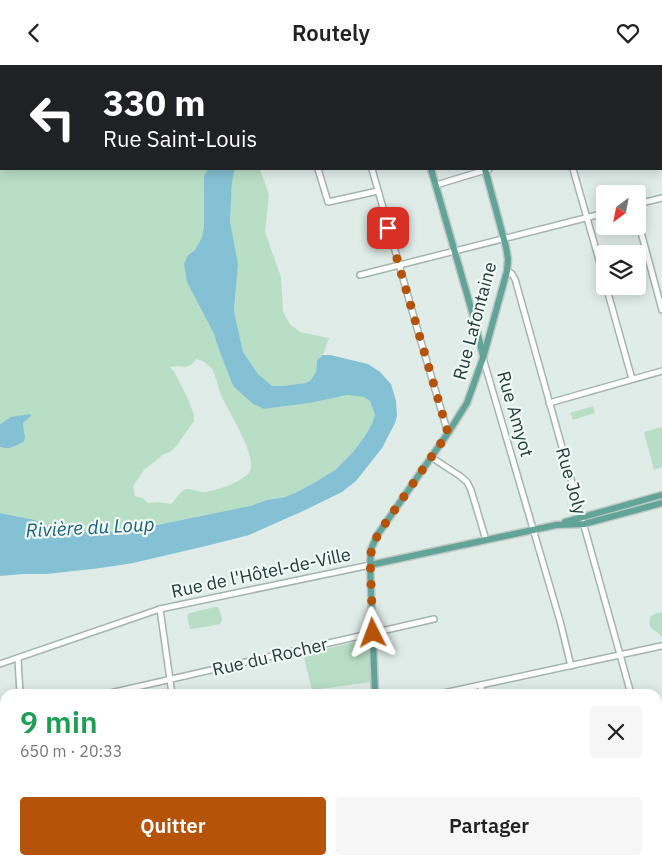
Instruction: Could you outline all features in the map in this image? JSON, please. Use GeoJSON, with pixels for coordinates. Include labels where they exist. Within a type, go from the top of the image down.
{"type":"FeatureCollection","features":[{"type":"Feature","properties":{"kind":"main road","name":"Rue Amyot"},"geometry":{"type":"LineString","coordinates":[[432,170],[475,322],[483,358]]}},
{"type":"Feature","properties":{"kind":"main road","name":"Rue Lafontaine"},"geometry":{"type":"LineString","coordinates":[[376,689],[370,565],[372,549],[378,534],[467,403],[493,325],[507,271],[508,256],[487,170]]}},
{"type":"Feature","properties":{"kind":"main road"},"geometry":{"type":"LineString","coordinates":[[475,322],[484,329],[490,328],[493,325]]}},
{"type":"Feature","properties":{"kind":"main road"},"geometry":{"type":"LineString","coordinates":[[583,520],[662,495]]}},
{"type":"Feature","properties":{"kind":"main road"},"geometry":{"type":"LineString","coordinates":[[583,520],[662,503]]}},
{"type":"Feature","properties":{"kind":"main road","name":"Rue de l'Hôtel-de-Ville"},"geometry":{"type":"LineString","coordinates":[[370,565],[583,520]]}},
{"type":"Feature","properties":{"kind":"street"},"geometry":{"type":"LineString","coordinates":[[262,65],[267,65]]}},
{"type":"Feature","properties":{"kind":"street"},"geometry":{"type":"LineString","coordinates":[[318,170],[328,202],[378,191]]}},
{"type":"Feature","properties":{"kind":"street"},"geometry":{"type":"LineString","coordinates":[[372,170],[448,433]]}},
{"type":"Feature","properties":{"kind":"street"},"geometry":{"type":"LineString","coordinates":[[436,185],[484,170]]}},
{"type":"Feature","properties":{"kind":"street"},"geometry":{"type":"LineString","coordinates":[[573,170],[596,248]]}},
{"type":"Feature","properties":{"kind":"street"},"geometry":{"type":"LineString","coordinates":[[646,202],[662,198]]}},
{"type":"Feature","properties":{"kind":"street"},"geometry":{"type":"LineString","coordinates":[[360,275],[596,216]]}},
{"type":"Feature","properties":{"kind":"street"},"geometry":{"type":"LineString","coordinates":[[642,235],[662,310]]}},
{"type":"Feature","properties":{"kind":"street","name":"Rue Joly"},"geometry":{"type":"LineString","coordinates":[[507,271],[513,275],[518,291],[630,689]]}},
{"type":"Feature","properties":{"kind":"street"},"geometry":{"type":"LineString","coordinates":[[609,295],[632,379]]}},
{"type":"Feature","properties":{"kind":"street","name":"Rue Amyot"},"geometry":{"type":"LineString","coordinates":[[483,358],[560,621],[571,666]]}},
{"type":"Feature","properties":{"kind":"street"},"geometry":{"type":"LineString","coordinates":[[549,403],[662,371]]}},
{"type":"Feature","properties":{"kind":"street"},"geometry":{"type":"LineString","coordinates":[[431,457],[467,482],[486,539]]}},
{"type":"Feature","properties":{"kind":"street","name":"Rue de l'Hôtel-de-Ville"},"geometry":{"type":"LineString","coordinates":[[0,664],[160,609],[370,565]]}},
{"type":"Feature","properties":{"kind":"street"},"geometry":{"type":"LineString","coordinates":[[160,609],[171,689]]}},
{"type":"Feature","properties":{"kind":"street","name":"Rue du Rocher"},"geometry":{"type":"LineString","coordinates":[[127,689],[434,619]]}},
{"type":"Feature","properties":{"kind":"street"},"geometry":{"type":"LineString","coordinates":[[462,689],[661,646]]}},
{"type":"Feature","properties":{"kind":"street"},"geometry":{"type":"LineString","coordinates":[[18,659],[20,689]]}},
{"type":"Feature","properties":{"kind":"street"},"geometry":{"type":"LineString","coordinates":[[481,685],[481,689]]}},
{"type":"Feature","properties":{"kind":"green space"},"geometry":{"type":"Polygon","coordinates":[[[0,170],[207,170],[204,176],[204,226],[202,237],[195,250],[188,255],[202,311],[214,334],[233,386],[253,404],[264,409],[310,403],[347,395],[364,397],[370,401],[375,415],[365,436],[353,452],[335,470],[297,492],[250,506],[119,531],[65,532],[35,520],[0,513],[0,447],[2,448],[25,437],[23,423],[31,416],[4,421],[0,424],[0,170]],[[196,359],[187,366],[170,367],[188,399],[194,415],[194,421],[177,445],[144,470],[133,486],[135,496],[143,498],[147,502],[171,504],[180,493],[187,489],[202,492],[213,491],[242,479],[250,471],[250,455],[246,445],[222,397],[213,371],[203,361],[196,359]]]}},
{"type":"Feature","properties":{"kind":"green space"},"geometry":{"type":"Polygon","coordinates":[[[235,170],[260,170],[269,195],[265,232],[281,277],[283,312],[290,324],[300,332],[329,338],[323,355],[317,360],[316,372],[310,381],[305,383],[272,386],[258,374],[243,352],[234,311],[236,292],[230,222],[232,182],[235,170]]]}},
{"type":"Feature","properties":{"kind":"green space"},"geometry":{"type":"Polygon","coordinates":[[[593,406],[595,413],[573,420],[570,413],[593,406]]]}},
{"type":"Feature","properties":{"kind":"green space"},"geometry":{"type":"Polygon","coordinates":[[[662,427],[662,467],[654,470],[644,432],[662,427]]]}},
{"type":"Feature","properties":{"kind":"green space"},"geometry":{"type":"Polygon","coordinates":[[[218,607],[220,611],[222,620],[220,624],[190,629],[187,615],[218,607]]]}},
{"type":"Feature","properties":{"kind":"green space"},"geometry":{"type":"Polygon","coordinates":[[[662,612],[662,637],[650,627],[650,621],[651,616],[662,612]]]}},
{"type":"Feature","properties":{"kind":"green space"},"geometry":{"type":"Polygon","coordinates":[[[369,639],[371,682],[312,689],[303,654],[369,639]]]}},
{"type":"Feature","properties":{"kind":"water","name":"Rivière du Loup"},"geometry":{"type":"Polygon","coordinates":[[[207,170],[235,170],[232,182],[230,222],[238,264],[234,311],[243,352],[258,374],[272,386],[283,386],[310,381],[316,372],[317,360],[323,355],[368,364],[380,372],[391,384],[396,401],[397,416],[395,423],[382,448],[356,481],[342,492],[249,535],[133,563],[46,574],[0,576],[0,513],[35,520],[65,532],[102,532],[152,526],[250,506],[297,492],[335,470],[353,452],[372,424],[375,415],[370,401],[364,397],[347,395],[310,403],[264,409],[253,404],[233,386],[214,334],[187,282],[184,264],[188,255],[195,250],[202,237],[204,226],[204,176],[207,170]]]}},
{"type":"Feature","properties":{"kind":"water"},"geometry":{"type":"Polygon","coordinates":[[[30,414],[31,416],[23,423],[24,441],[12,447],[0,447],[0,424],[11,417],[30,414]]]}},
{"type":"Feature","properties":{"kind":"route"},"geometry":{"type":"LineString","coordinates":[[373,633],[370,557],[374,541],[448,433],[388,228]]}}]}
